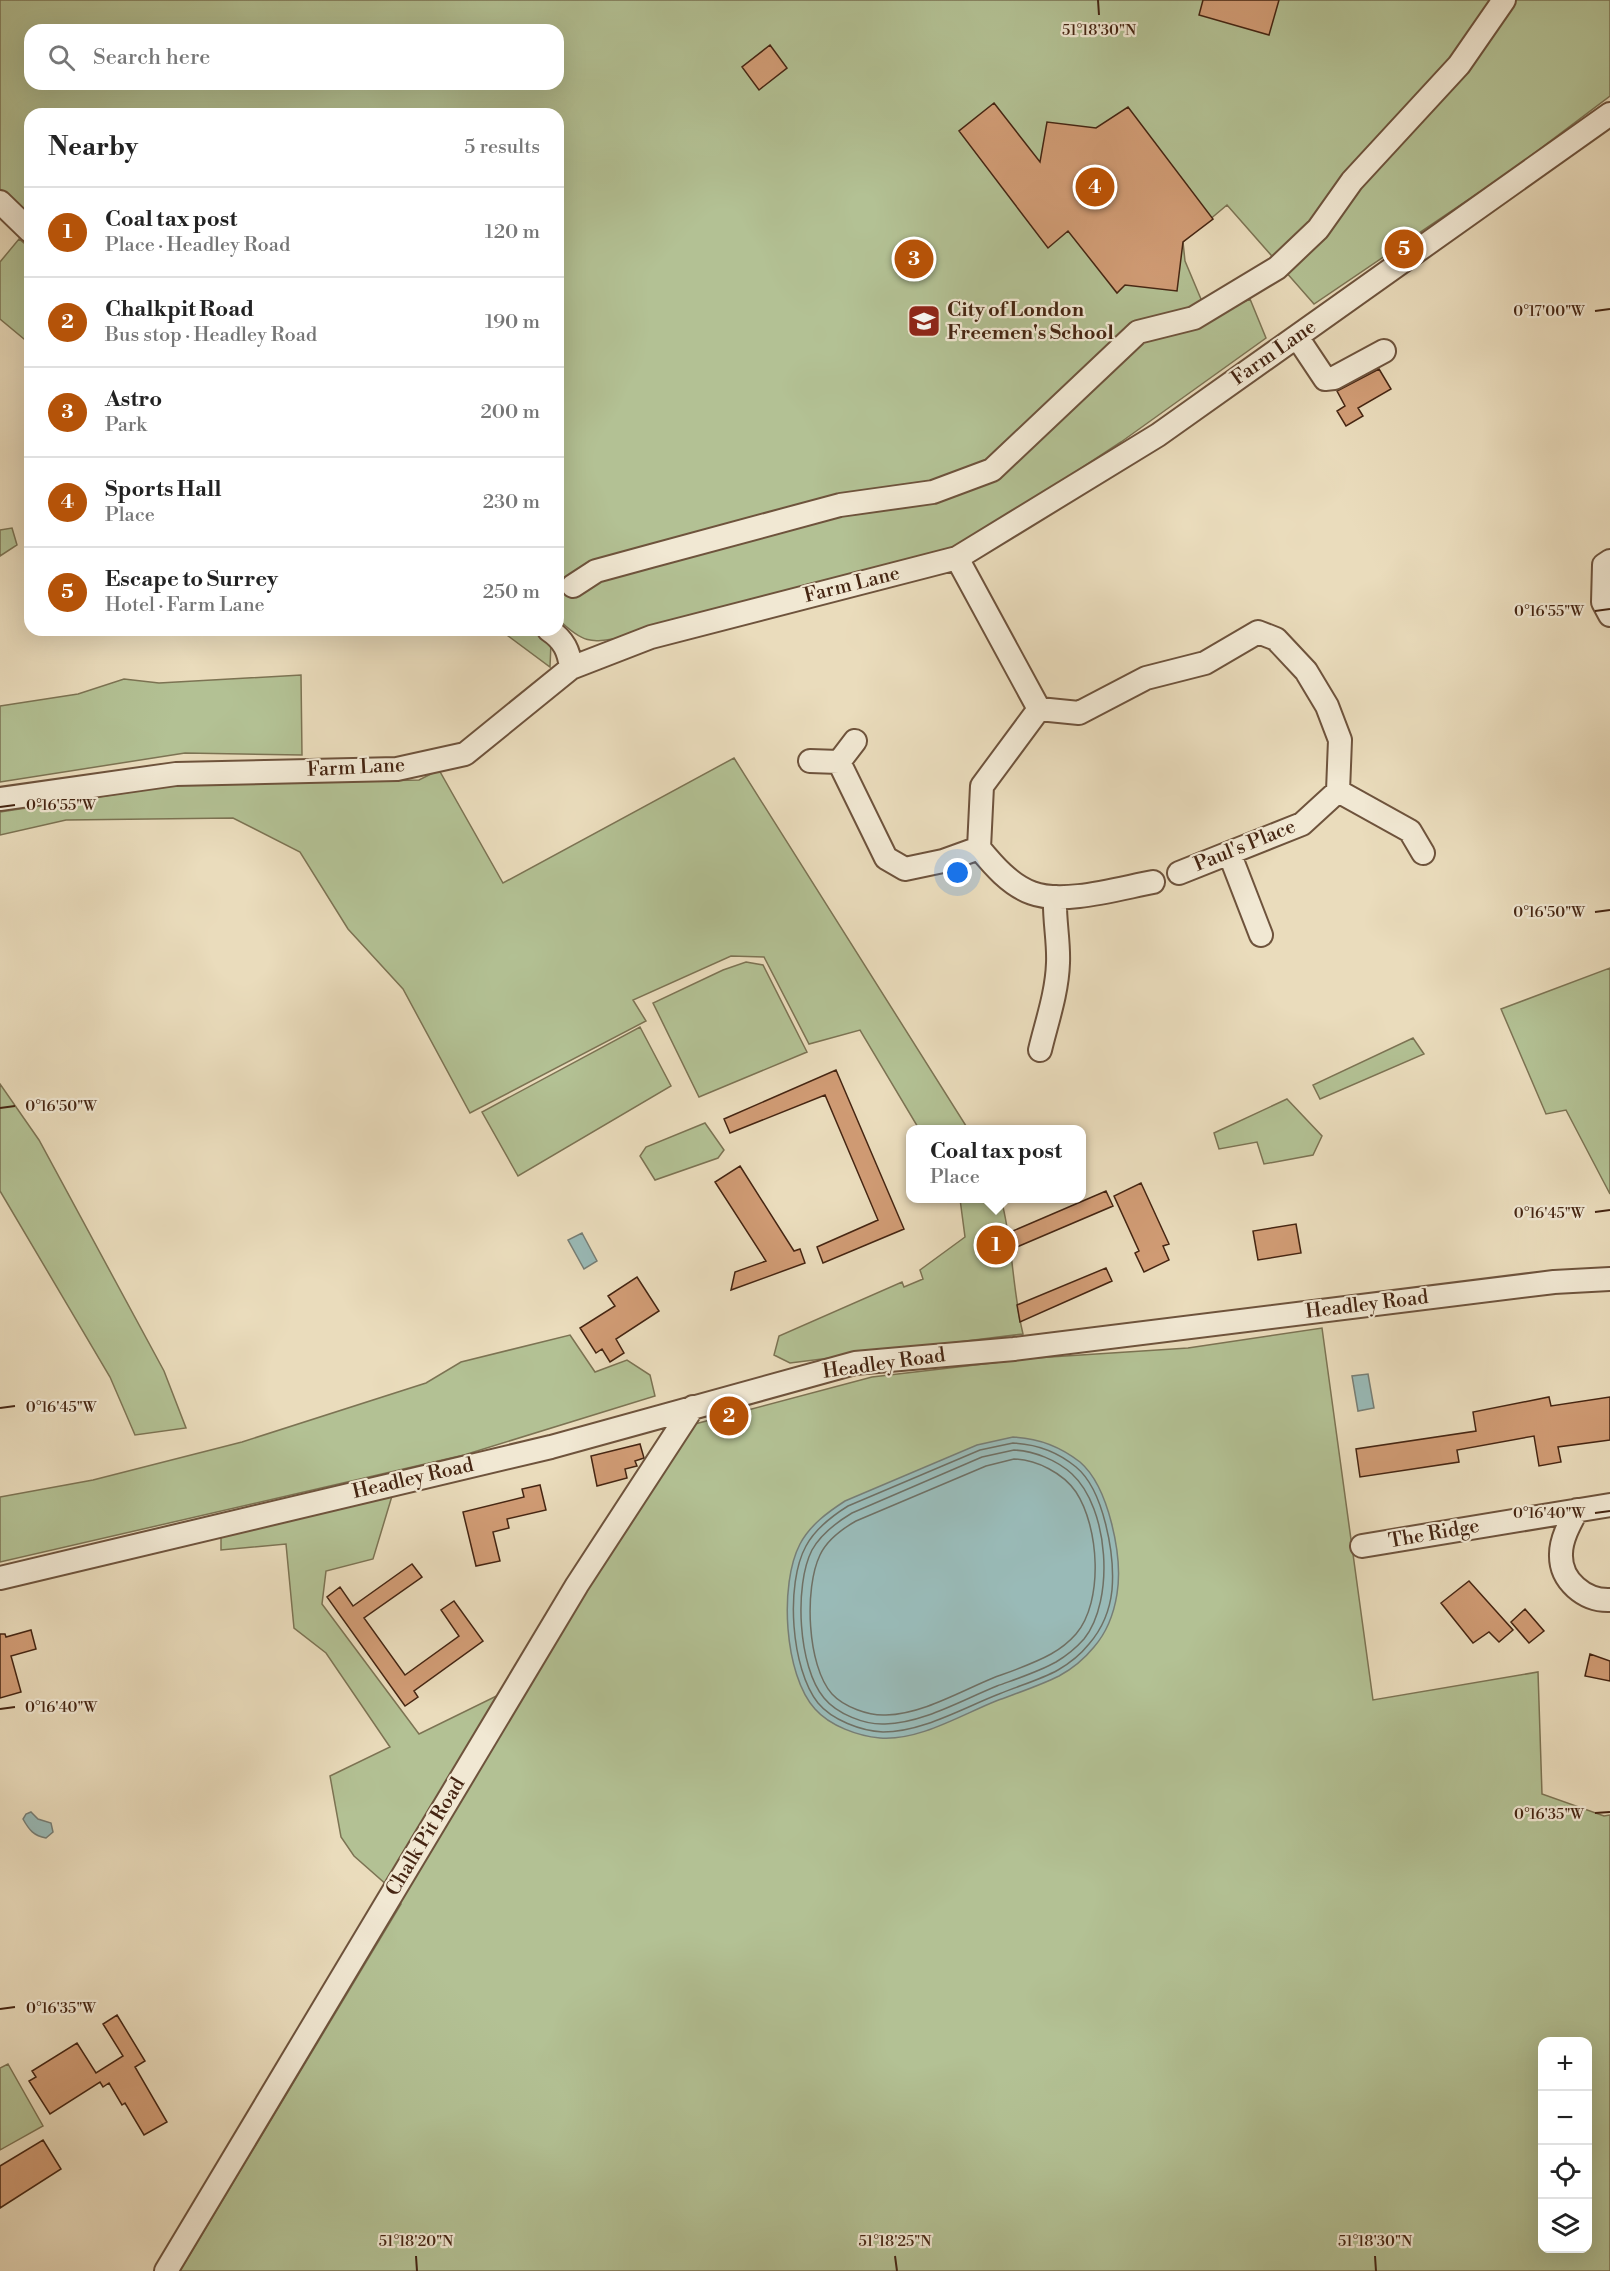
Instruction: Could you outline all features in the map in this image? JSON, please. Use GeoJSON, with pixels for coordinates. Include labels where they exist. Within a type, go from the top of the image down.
{"type":"FeatureCollection","features":[{"type":"Feature","properties":{"kind":"street"},"geometry":{"type":"LineString","coordinates":[[573,586],[596,571],[840,505],[933,492],[992,470],[1138,332],[1194,318],[1277,268],[1318,229],[1352,181],[1459,64],[1504,0]]}},
{"type":"Feature","properties":{"kind":"street","name":"Farm Lane"},"geometry":{"type":"LineString","coordinates":[[0,800],[176,774],[397,770],[465,754],[572,668],[651,637],[957,558],[1158,435],[1610,114]]}},
{"type":"Feature","properties":{"kind":"street"},"geometry":{"type":"LineString","coordinates":[[0,202],[24,225]]}},
{"type":"Feature","properties":{"kind":"street"},"geometry":{"type":"LineString","coordinates":[[1297,337],[1325,379],[1334,378],[1384,351]]}},
{"type":"Feature","properties":{"kind":"street"},"geometry":{"type":"LineString","coordinates":[[957,558],[1039,709]]}},
{"type":"Feature","properties":{"kind":"street"},"geometry":{"type":"LineString","coordinates":[[1610,561],[1604,565],[1603,602],[1610,615]]}},
{"type":"Feature","properties":{"kind":"street"},"geometry":{"type":"LineString","coordinates":[[1039,709],[1079,713],[1146,678],[1205,663],[1258,632],[1276,639],[1306,671],[1327,706],[1340,740],[1338,791],[1410,831],[1423,853]]}},
{"type":"Feature","properties":{"kind":"street"},"geometry":{"type":"LineString","coordinates":[[558,636],[569,652],[572,668]]}},
{"type":"Feature","properties":{"kind":"street"},"geometry":{"type":"LineString","coordinates":[[1039,709],[982,786],[979,848],[998,871],[1031,893],[1055,897],[1153,882]]}},
{"type":"Feature","properties":{"kind":"street"},"geometry":{"type":"LineString","coordinates":[[839,762],[855,741]]}},
{"type":"Feature","properties":{"kind":"street"},"geometry":{"type":"LineString","coordinates":[[810,761],[839,762]]}},
{"type":"Feature","properties":{"kind":"street"},"geometry":{"type":"LineString","coordinates":[[839,762],[886,858],[905,869],[943,861],[979,848]]}},
{"type":"Feature","properties":{"kind":"street","name":"Paul's Place"},"geometry":{"type":"LineString","coordinates":[[1179,873],[1230,855],[1302,824],[1338,791]]}},
{"type":"Feature","properties":{"kind":"street"},"geometry":{"type":"LineString","coordinates":[[1230,855],[1261,935]]}},
{"type":"Feature","properties":{"kind":"street"},"geometry":{"type":"LineString","coordinates":[[1040,1050],[1055,993],[1058,961],[1054,922],[1055,897]]}},
{"type":"Feature","properties":{"kind":"street","name":"Headley Road"},"geometry":{"type":"LineString","coordinates":[[0,1578],[551,1447],[855,1364],[1014,1349],[1554,1282],[1610,1279]]}},
{"type":"Feature","properties":{"kind":"street","name":"Chalk Pit Road"},"geometry":{"type":"LineString","coordinates":[[166,2271],[577,1585],[693,1407]]}},
{"type":"Feature","properties":{"kind":"street","name":"The Ridge"},"geometry":{"type":"LineString","coordinates":[[1362,1546],[1610,1505]]}},
{"type":"Feature","properties":{"kind":"street"},"geometry":{"type":"LineString","coordinates":[[1577,1510],[1567,1529],[1561,1555],[1565,1575],[1578,1591],[1600,1600],[1610,1600]]}},
{"type":"Feature","properties":{"kind":"green space","name":"City of London Freemen's School"},"geometry":{"type":"Polygon","coordinates":[[[0,0],[1610,0],[1610,96],[1512,170],[1314,304],[1227,205],[1183,242],[1185,261],[1209,318],[1250,299],[1266,338],[1121,442],[981,534],[933,556],[630,636],[607,640],[584,638],[564,624],[564,108],[24,108],[24,211],[0,189],[0,0]]]}},
{"type":"Feature","properties":{"kind":"green space"},"geometry":{"type":"Polygon","coordinates":[[[19,239],[24,243],[24,339],[0,319],[0,262],[19,239]]]}},
{"type":"Feature","properties":{"kind":"green space"},"geometry":{"type":"Polygon","coordinates":[[[12,528],[17,545],[0,556],[0,530],[12,528]]]}},
{"type":"Feature","properties":{"kind":"green space"},"geometry":{"type":"Polygon","coordinates":[[[508,636],[542,636],[551,642],[550,667],[508,636]]]}},
{"type":"Feature","properties":{"kind":"green space"},"geometry":{"type":"Polygon","coordinates":[[[301,675],[302,755],[185,753],[0,782],[0,706],[78,694],[124,679],[159,683],[301,675]]]}},
{"type":"Feature","properties":{"kind":"green space"},"geometry":{"type":"Polygon","coordinates":[[[734,758],[965,1125],[917,1125],[860,1030],[809,1044],[764,957],[731,956],[633,1000],[646,1021],[470,1113],[403,989],[348,929],[300,852],[233,818],[66,820],[0,835],[0,812],[176,785],[419,780],[439,770],[503,883],[734,758]]]}},
{"type":"Feature","properties":{"kind":"green space"},"geometry":{"type":"Polygon","coordinates":[[[746,962],[763,965],[807,1052],[699,1097],[653,1003],[723,970],[746,962]]]}},
{"type":"Feature","properties":{"kind":"green space"},"geometry":{"type":"Polygon","coordinates":[[[1610,968],[1610,1194],[1566,1110],[1546,1114],[1501,1009],[1610,968]]]}},
{"type":"Feature","properties":{"kind":"green space"},"geometry":{"type":"Polygon","coordinates":[[[640,1027],[671,1086],[518,1176],[482,1112],[640,1027]]]}},
{"type":"Feature","properties":{"kind":"green space"},"geometry":{"type":"Polygon","coordinates":[[[1413,1038],[1424,1054],[1320,1099],[1313,1085],[1413,1038]]]}},
{"type":"Feature","properties":{"kind":"green space"},"geometry":{"type":"Polygon","coordinates":[[[0,1084],[39,1140],[164,1371],[186,1428],[135,1435],[110,1377],[0,1191],[0,1084]]]}},
{"type":"Feature","properties":{"kind":"green space"},"geometry":{"type":"Polygon","coordinates":[[[1287,1099],[1322,1136],[1313,1155],[1264,1164],[1257,1142],[1219,1149],[1214,1133],[1287,1099]]]}},
{"type":"Feature","properties":{"kind":"green space"},"geometry":{"type":"Polygon","coordinates":[[[705,1123],[724,1150],[718,1158],[655,1180],[640,1156],[646,1147],[705,1123]]]}},
{"type":"Feature","properties":{"kind":"green space"},"geometry":{"type":"Polygon","coordinates":[[[961,1203],[1002,1203],[1023,1334],[790,1363],[774,1355],[779,1336],[902,1282],[904,1287],[923,1279],[920,1270],[965,1237],[961,1203]]]}},
{"type":"Feature","properties":{"kind":"green space"},"geometry":{"type":"Polygon","coordinates":[[[1322,1328],[1373,1700],[1538,1672],[1542,1794],[1604,1816],[1610,1815],[1610,2271],[180,2271],[401,1904],[388,1886],[354,1856],[341,1837],[330,1776],[390,1747],[326,1653],[294,1628],[286,1544],[221,1550],[221,1533],[392,1496],[373,1559],[326,1571],[322,1604],[419,1734],[531,1679],[607,1555],[695,1424],[872,1377],[1035,1358],[1188,1348],[1322,1328]]]}},
{"type":"Feature","properties":{"kind":"green space"},"geometry":{"type":"Polygon","coordinates":[[[570,1335],[595,1372],[627,1360],[650,1375],[655,1396],[464,1455],[0,1562],[0,1497],[93,1480],[242,1442],[426,1383],[461,1362],[570,1335]]]}},
{"type":"Feature","properties":{"kind":"green space"},"geometry":{"type":"Polygon","coordinates":[[[8,2064],[43,2126],[0,2150],[0,2068],[8,2064]]]}},
{"type":"Feature","properties":{"kind":"water"},"geometry":{"type":"Polygon","coordinates":[[[582,1233],[597,1261],[584,1269],[568,1240],[582,1233]]]}},
{"type":"Feature","properties":{"kind":"water"},"geometry":{"type":"Polygon","coordinates":[[[1368,1374],[1374,1408],[1358,1411],[1352,1376],[1368,1374]]]}},
{"type":"Feature","properties":{"kind":"water"},"geometry":{"type":"Polygon","coordinates":[[[1013,1437],[1040,1441],[1065,1452],[1080,1462],[1099,1488],[1112,1524],[1118,1561],[1117,1594],[1103,1635],[1082,1659],[1059,1676],[925,1731],[895,1738],[880,1738],[854,1732],[828,1720],[815,1709],[805,1694],[791,1652],[787,1605],[789,1582],[793,1561],[804,1537],[820,1520],[845,1501],[977,1445],[1013,1437]]]}},
{"type":"Feature","properties":{"kind":"water"},"geometry":{"type":"Polygon","coordinates":[[[31,1812],[38,1819],[51,1823],[53,1832],[46,1838],[35,1834],[25,1823],[23,1819],[31,1812]]]}},
{"type":"Feature","properties":{"kind":"building"},"geometry":{"type":"Polygon","coordinates":[[[1203,0],[1279,0],[1269,35],[1199,15],[1203,0]]]}},
{"type":"Feature","properties":{"kind":"building"},"geometry":{"type":"Polygon","coordinates":[[[770,45],[787,68],[759,90],[742,67],[770,45]]]}},
{"type":"Feature","properties":{"kind":"building"},"geometry":{"type":"Polygon","coordinates":[[[994,103],[1040,162],[1047,122],[1096,128],[1128,107],[1213,219],[1183,242],[1177,291],[1125,285],[1117,293],[1068,231],[1048,248],[959,131],[994,103]]]}},
{"type":"Feature","properties":{"kind":"building"},"geometry":{"type":"Polygon","coordinates":[[[1379,369],[1391,389],[1358,408],[1363,416],[1346,426],[1337,411],[1345,406],[1337,391],[1379,369]]]}},
{"type":"Feature","properties":{"kind":"building"},"geometry":{"type":"Polygon","coordinates":[[[836,1070],[904,1229],[823,1263],[817,1247],[878,1220],[825,1095],[730,1133],[724,1119],[836,1070]]]}},
{"type":"Feature","properties":{"kind":"building"},"geometry":{"type":"Polygon","coordinates":[[[740,1166],[794,1251],[800,1249],[805,1263],[731,1290],[735,1272],[766,1261],[715,1182],[740,1166]]]}},
{"type":"Feature","properties":{"kind":"building"},"geometry":{"type":"Polygon","coordinates":[[[1141,1183],[1169,1244],[1163,1246],[1169,1260],[1144,1272],[1135,1253],[1139,1251],[1114,1196],[1141,1183]]]}},
{"type":"Feature","properties":{"kind":"building"},"geometry":{"type":"Polygon","coordinates":[[[1106,1191],[1113,1206],[1010,1250],[1008,1233],[1078,1203],[1086,1203],[1086,1200],[1106,1191]]]}},
{"type":"Feature","properties":{"kind":"building"},"geometry":{"type":"Polygon","coordinates":[[[1296,1224],[1301,1253],[1258,1260],[1253,1231],[1296,1224]]]}},
{"type":"Feature","properties":{"kind":"building"},"geometry":{"type":"Polygon","coordinates":[[[1106,1268],[1112,1281],[1020,1322],[1017,1305],[1106,1268]]]}},
{"type":"Feature","properties":{"kind":"building"},"geometry":{"type":"Polygon","coordinates":[[[637,1277],[659,1311],[616,1339],[624,1353],[610,1362],[602,1349],[596,1353],[580,1328],[615,1306],[608,1296],[637,1277]]]}},
{"type":"Feature","properties":{"kind":"building"},"geometry":{"type":"Polygon","coordinates":[[[1549,1397],[1551,1406],[1610,1397],[1610,1440],[1558,1447],[1561,1462],[1539,1466],[1534,1436],[1457,1450],[1459,1462],[1360,1477],[1356,1449],[1476,1431],[1473,1412],[1549,1397]]]}},
{"type":"Feature","properties":{"kind":"building"},"geometry":{"type":"Polygon","coordinates":[[[640,1444],[644,1458],[635,1461],[637,1466],[625,1469],[627,1478],[597,1486],[591,1456],[640,1444]]]}},
{"type":"Feature","properties":{"kind":"building"},"geometry":{"type":"Polygon","coordinates":[[[540,1485],[546,1510],[507,1519],[509,1528],[493,1532],[500,1561],[476,1566],[463,1512],[524,1497],[522,1489],[540,1485]]]}},
{"type":"Feature","properties":{"kind":"building"},"geometry":{"type":"Polygon","coordinates":[[[412,1564],[422,1577],[364,1618],[405,1675],[459,1636],[441,1610],[454,1601],[483,1641],[414,1691],[418,1697],[405,1706],[327,1597],[340,1587],[353,1606],[412,1564]]]}},
{"type":"Feature","properties":{"kind":"building"},"geometry":{"type":"Polygon","coordinates":[[[1469,1581],[1513,1630],[1499,1642],[1489,1632],[1473,1643],[1441,1603],[1469,1581]]]}},
{"type":"Feature","properties":{"kind":"building"},"geometry":{"type":"Polygon","coordinates":[[[1525,1609],[1544,1631],[1529,1643],[1511,1622],[1525,1609]]]}},
{"type":"Feature","properties":{"kind":"building"},"geometry":{"type":"Polygon","coordinates":[[[31,1630],[36,1649],[11,1656],[21,1692],[0,1698],[0,1634],[5,1634],[6,1637],[31,1630]]]}},
{"type":"Feature","properties":{"kind":"building"},"geometry":{"type":"Polygon","coordinates":[[[1590,1654],[1610,1661],[1610,1681],[1585,1676],[1590,1654]]]}},
{"type":"Feature","properties":{"kind":"building"},"geometry":{"type":"Polygon","coordinates":[[[117,2015],[145,2061],[135,2067],[167,2122],[144,2135],[125,2103],[122,2105],[109,2083],[103,2087],[100,2082],[50,2114],[29,2081],[36,2077],[32,2071],[77,2043],[96,2073],[123,2056],[103,2024],[117,2015]]]}},
{"type":"Feature","properties":{"kind":"building"},"geometry":{"type":"Polygon","coordinates":[[[43,2140],[61,2169],[0,2208],[0,2166],[43,2140]]]}},
{"type":"Feature","properties":{"kind":"place","name":"Sports Hall"},"geometry":{"type":"Point","coordinates":[1095,187]}},
{"type":"Feature","properties":{"kind":"place","name":"Escape to Surrey"},"geometry":{"type":"Point","coordinates":[1404,249]}},
{"type":"Feature","properties":{"kind":"place","name":"Astro"},"geometry":{"type":"Point","coordinates":[914,259]}},
{"type":"Feature","properties":{"kind":"place","name":"City of London Freemen's School"},"geometry":{"type":"Point","coordinates":[924,321]}},
{"type":"Feature","properties":{"kind":"place","name":"Coal tax post"},"geometry":{"type":"Point","coordinates":[996,1245]}},
{"type":"Feature","properties":{"kind":"place","name":"Chalkpit Road"},"geometry":{"type":"Point","coordinates":[729,1416]}}]}
